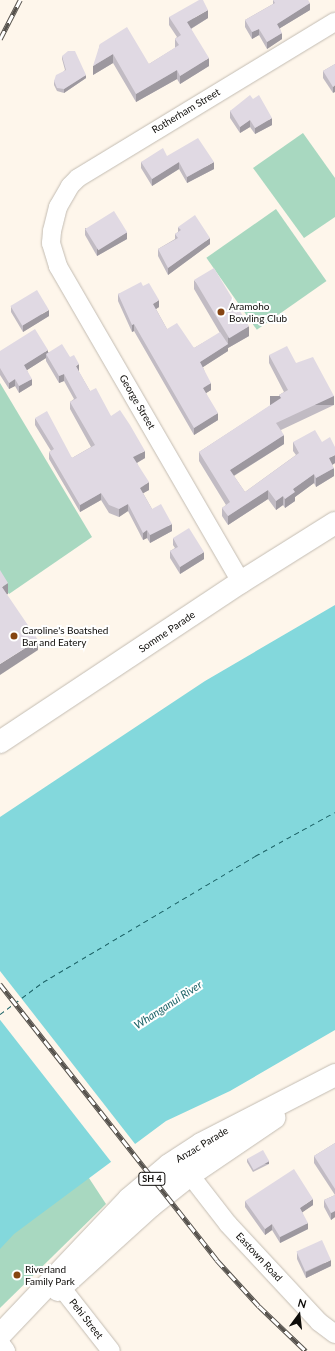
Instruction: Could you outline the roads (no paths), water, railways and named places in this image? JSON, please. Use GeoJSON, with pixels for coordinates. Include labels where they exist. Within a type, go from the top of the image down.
{"type":"FeatureCollection","features":[{"type":"Feature","properties":{"kind":"main road","name":"Somme Parade"},"geometry":{"type":"LineString","coordinates":[[0,742],[241,582],[335,523]]}},
{"type":"Feature","properties":{"kind":"main road","name":"Anzac Parade"},"geometry":{"type":"LineString","coordinates":[[2,1336],[61,1287],[151,1206],[190,1175],[335,1075]]}},
{"type":"Feature","properties":{"kind":"main road","name":"Anzac Parade"},"geometry":{"type":"LineString","coordinates":[[2,1336],[53,1276],[128,1199],[169,1164],[208,1140],[335,1075]]}},
{"type":"Feature","properties":{"kind":"street","name":"Rotherham Street"},"geometry":{"type":"LineString","coordinates":[[55,217],[70,186],[88,170],[335,22]]}},
{"type":"Feature","properties":{"kind":"street","name":"George Street"},"geometry":{"type":"LineString","coordinates":[[55,217],[51,243],[58,266],[241,582]]}},
{"type":"Feature","properties":{"kind":"street","name":"Eastown Road"},"geometry":{"type":"LineString","coordinates":[[190,1175],[228,1224],[319,1322],[335,1334]]}},
{"type":"Feature","properties":{"kind":"street","name":"Pehi Street"},"geometry":{"type":"LineString","coordinates":[[61,1287],[111,1351]]}},
{"type":"Feature","properties":{"kind":"street"},"geometry":{"type":"LineString","coordinates":[[2,1336],[6,1351]]}},
{"type":"Feature","properties":{"kind":"water","name":"Whanganui River"},"geometry":{"type":"Polygon","coordinates":[[[335,605],[335,1030],[230,1091],[166,1121],[14,1234],[0,1249],[0,817],[205,681],[335,605]]]}},
{"type":"Feature","properties":{"kind":"railway"},"geometry":{"type":"LineString","coordinates":[[0,39],[20,0]]}},
{"type":"Feature","properties":{"kind":"railway"},"geometry":{"type":"LineString","coordinates":[[0,984],[217,1260],[259,1306],[306,1351]]}},
{"type":"Feature","properties":{"kind":"place","name":"Aramoho Bowling Club"},"geometry":{"type":"Point","coordinates":[221,312]}},
{"type":"Feature","properties":{"kind":"place","name":"Caroline's Boatshed Bar and Eatery"},"geometry":{"type":"Point","coordinates":[14,636]}},
{"type":"Feature","properties":{"kind":"place","name":"Riverland Family Park"},"geometry":{"type":"Point","coordinates":[17,1275]}}]}
